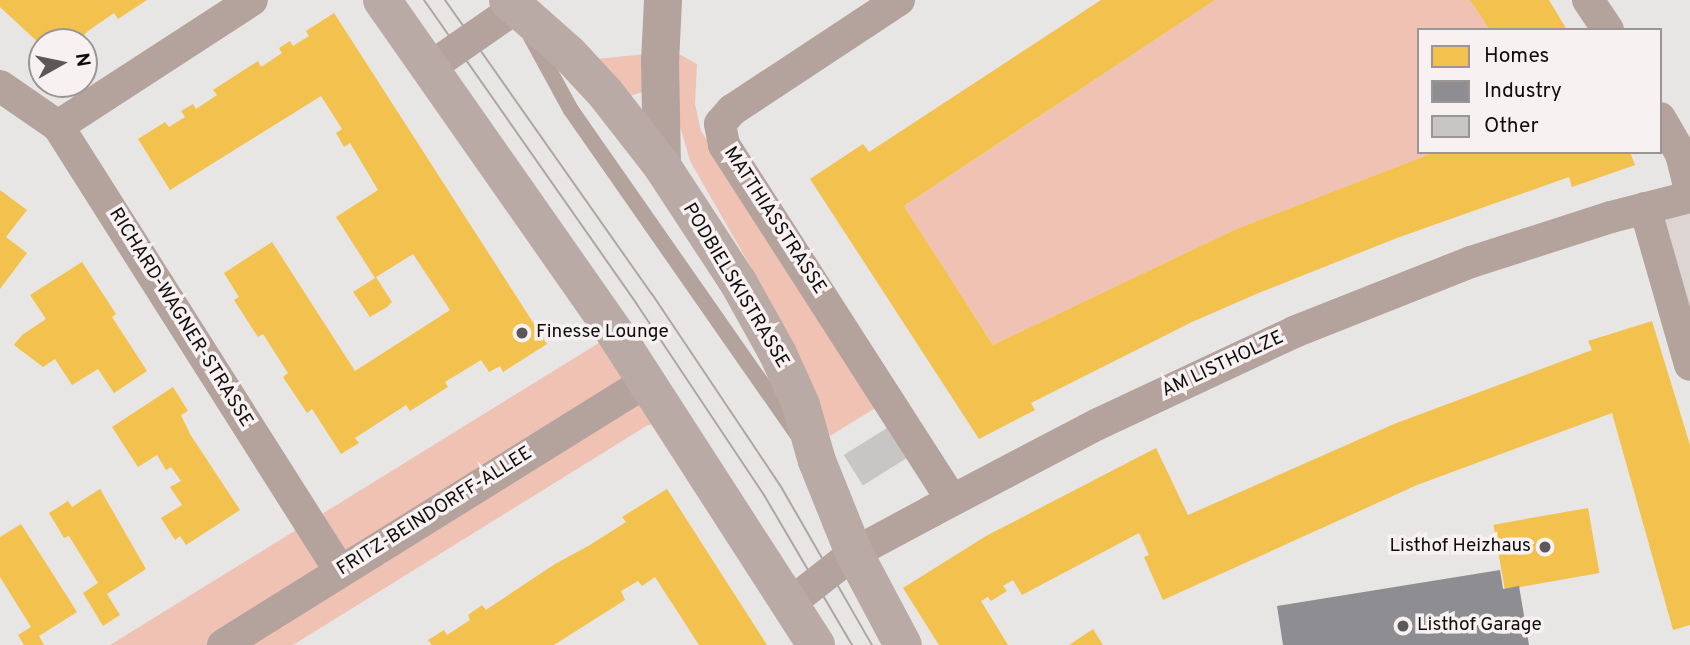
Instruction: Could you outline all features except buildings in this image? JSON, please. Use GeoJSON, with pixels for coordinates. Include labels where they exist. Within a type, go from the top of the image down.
{"type":"FeatureCollection","features":[{"type":"Feature","properties":{"kind":"main road"},"geometry":{"type":"LineString","coordinates":[[382,0],[647,381],[816,645]]}},
{"type":"Feature","properties":{"kind":"main road","name":"PODBIELSKISTRASSE"},"geometry":{"type":"LineString","coordinates":[[518,2],[578,64],[662,166],[738,282],[778,354],[802,405],[817,461],[854,553],[903,645]]}},
{"type":"Feature","properties":{"kind":"street"},"geometry":{"type":"LineString","coordinates":[[58,126],[252,0]]}},
{"type":"Feature","properties":{"kind":"street"},"geometry":{"type":"LineString","coordinates":[[662,166],[660,62],[663,0]]}},
{"type":"Feature","properties":{"kind":"street","name":"MATTHIASSTRASSE"},"geometry":{"type":"LineString","coordinates":[[899,0],[741,104],[720,124],[724,145],[952,500]]}},
{"type":"Feature","properties":{"kind":"street"},"geometry":{"type":"LineString","coordinates":[[1588,0],[1607,28]]}},
{"type":"Feature","properties":{"kind":"street"},"geometry":{"type":"LineString","coordinates":[[429,68],[518,2]]}},
{"type":"Feature","properties":{"kind":"street","name":"RICHARD-WAGNER-STRASSE"},"geometry":{"type":"LineString","coordinates":[[0,86],[58,126],[340,571]]}},
{"type":"Feature","properties":{"kind":"street"},"geometry":{"type":"LineString","coordinates":[[1662,121],[1681,154],[1690,189]]}},
{"type":"Feature","properties":{"kind":"street","name":"AM LISTHOLZE"},"geometry":{"type":"LineString","coordinates":[[789,604],[854,553],[952,500],[1098,424],[1294,332],[1471,262],[1645,208],[1690,197]]}},
{"type":"Feature","properties":{"kind":"street"},"geometry":{"type":"LineString","coordinates":[[1645,208],[1690,365]]}},
{"type":"Feature","properties":{"kind":"street","name":"FRITZ-BEINDORFF-ALLEE"},"geometry":{"type":"LineString","coordinates":[[223,645],[647,381]]}},
{"type":"Feature","properties":{"kind":"lane"},"geometry":{"type":"LineString","coordinates":[[518,2],[571,110],[745,364],[817,461]]}},
{"type":"Feature","properties":{"kind":"shaded area"},"geometry":{"type":"Polygon","coordinates":[[[1215,0],[1470,0],[1489,28],[1417,28],[1417,154],[1430,154],[1234,230],[993,345],[904,206],[1215,0]]]}},
{"type":"Feature","properties":{"kind":"shaded area"},"geometry":{"type":"Polygon","coordinates":[[[677,53],[697,64],[695,104],[701,131],[877,407],[830,436],[813,390],[756,276],[690,161],[676,112],[677,53]]]}},
{"type":"Feature","properties":{"kind":"shaded area"},"geometry":{"type":"Polygon","coordinates":[[[647,54],[642,92],[630,96],[596,59],[647,54]]]}},
{"type":"Feature","properties":{"kind":"shaded area"},"geometry":{"type":"Polygon","coordinates":[[[1690,197],[1690,365],[1645,208],[1690,197]]]}},
{"type":"Feature","properties":{"kind":"shaded area"},"geometry":{"type":"Polygon","coordinates":[[[615,333],[674,421],[648,425],[293,645],[110,645],[615,333]]]}},
{"type":"Feature","properties":{"kind":"tram line"},"geometry":{"type":"LineString","coordinates":[[424,0],[636,303],[764,495],[852,645]]}},
{"type":"Feature","properties":{"kind":"tram line"},"geometry":{"type":"LineString","coordinates":[[445,0],[652,294],[780,485],[872,645]]}},
{"type":"Feature","properties":{"kind":"place","name":"Finesse Lounge"},"geometry":{"type":"Point","coordinates":[522,333]}},
{"type":"Feature","properties":{"kind":"place","name":"Listhof Heizhaus"},"geometry":{"type":"Point","coordinates":[1545,547]}},
{"type":"Feature","properties":{"kind":"place","name":"Listhof Garage"},"geometry":{"type":"Point","coordinates":[1403,626]}}]}
